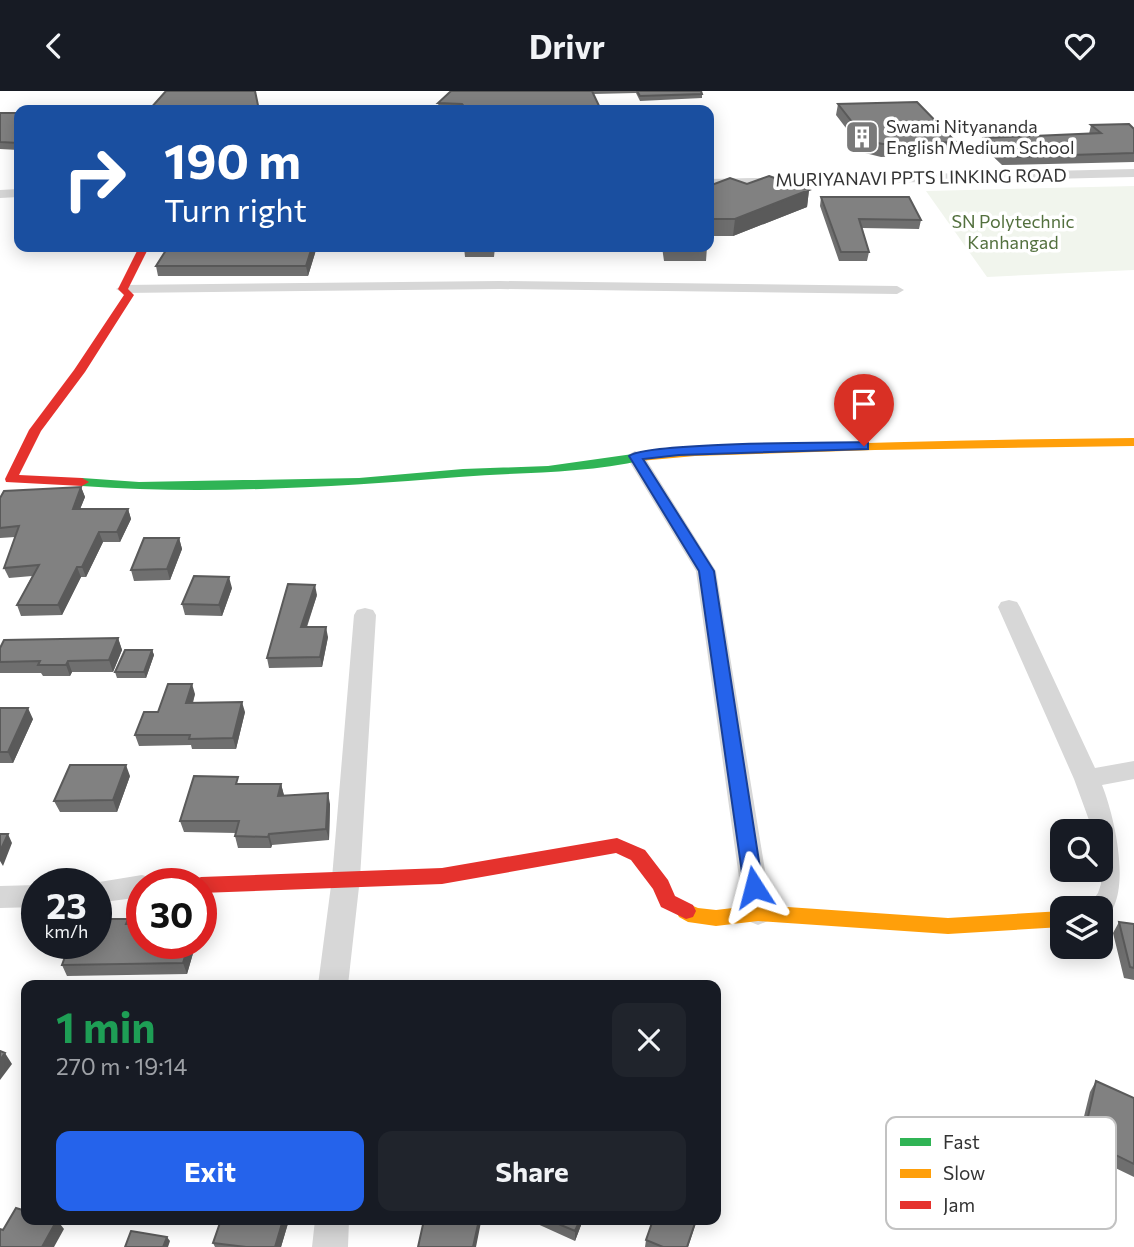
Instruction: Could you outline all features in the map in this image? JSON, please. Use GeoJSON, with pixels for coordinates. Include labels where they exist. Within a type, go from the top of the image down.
{"type":"FeatureCollection","features":[{"type":"Feature","properties":{"kind":"street","name":"MURIYANAVI PPTS LINKING ROAD"},"geometry":{"type":"LineString","coordinates":[[714,183],[1134,173]]}},
{"type":"Feature","properties":{"kind":"street"},"geometry":{"type":"LineString","coordinates":[[123,289],[142,252]]}},
{"type":"Feature","properties":{"kind":"street"},"geometry":{"type":"LineString","coordinates":[[123,289],[500,285],[897,290]]}},
{"type":"Feature","properties":{"kind":"street"},"geometry":{"type":"LineString","coordinates":[[123,289],[129,295],[79,372],[41,421],[10,479],[57,479],[139,486],[359,482],[463,473],[548,470],[679,451],[719,452],[942,442],[1134,442]]}},
{"type":"Feature","properties":{"kind":"street"},"geometry":{"type":"LineString","coordinates":[[635,456],[706,571],[758,913]]}},
{"type":"Feature","properties":{"kind":"street"},"geometry":{"type":"LineString","coordinates":[[1009,607],[1087,779],[1118,861],[1118,891],[1113,898]]}},
{"type":"Feature","properties":{"kind":"street"},"geometry":{"type":"LineString","coordinates":[[334,980],[346,878],[365,614]]}},
{"type":"Feature","properties":{"kind":"street"},"geometry":{"type":"LineString","coordinates":[[1087,779],[1134,770]]}},
{"type":"Feature","properties":{"kind":"street"},"geometry":{"type":"LineString","coordinates":[[217,885],[442,876],[617,845],[638,855],[661,885],[668,901],[695,916],[716,918],[758,913],[948,926],[1050,920]]}},
{"type":"Feature","properties":{"kind":"street"},"geometry":{"type":"LineString","coordinates":[[0,897],[21,897]]}},
{"type":"Feature","properties":{"kind":"street"},"geometry":{"type":"LineString","coordinates":[[330,1247],[332,1225]]}},
{"type":"Feature","properties":{"kind":"green space","name":"SN Polytechnic Kanhangad"},"geometry":{"type":"Polygon","coordinates":[[[1134,186],[1134,270],[987,277],[926,191],[1134,186]]]}},
{"type":"Feature","properties":{"kind":"building"},"geometry":{"type":"Polygon","coordinates":[[[166,91],[255,91],[258,105],[153,105],[166,91]]]}},
{"type":"Feature","properties":{"kind":"building"},"geometry":{"type":"Polygon","coordinates":[[[451,91],[592,91],[599,105],[463,105],[438,103],[451,91]]]}},
{"type":"Feature","properties":{"kind":"building"},"geometry":{"type":"Polygon","coordinates":[[[637,91],[701,91],[702,94],[640,96],[637,91]]]}},
{"type":"Feature","properties":{"kind":"building"},"geometry":{"type":"Polygon","coordinates":[[[917,102],[956,142],[883,144],[867,141],[838,104],[917,102]]]}},
{"type":"Feature","properties":{"kind":"building"},"geometry":{"type":"Polygon","coordinates":[[[0,113],[14,113],[14,143],[0,142],[0,113]]]}},
{"type":"Feature","properties":{"kind":"building"},"geometry":{"type":"Polygon","coordinates":[[[1129,124],[1134,129],[1134,153],[1004,157],[984,138],[1101,133],[1091,125],[1129,124]]]}},
{"type":"Feature","properties":{"kind":"building"},"geometry":{"type":"Polygon","coordinates":[[[769,176],[809,190],[735,219],[714,219],[714,184],[730,178],[747,184],[769,176]]]}},
{"type":"Feature","properties":{"kind":"building"},"geometry":{"type":"Polygon","coordinates":[[[821,197],[909,197],[921,220],[859,219],[869,252],[841,252],[821,197]]]}},
{"type":"Feature","properties":{"kind":"building"},"geometry":{"type":"Polygon","coordinates":[[[165,252],[310,252],[306,266],[156,266],[165,252]]]}},
{"type":"Feature","properties":{"kind":"building"},"geometry":{"type":"Polygon","coordinates":[[[81,487],[73,509],[128,509],[117,532],[99,532],[82,567],[77,567],[58,605],[17,605],[39,565],[4,568],[19,526],[0,528],[0,498],[4,491],[81,487]]]}},
{"type":"Feature","properties":{"kind":"building"},"geometry":{"type":"Polygon","coordinates":[[[144,538],[179,538],[167,569],[131,570],[144,538]]]}},
{"type":"Feature","properties":{"kind":"building"},"geometry":{"type":"Polygon","coordinates":[[[194,576],[229,577],[219,605],[182,604],[194,576]]]}},
{"type":"Feature","properties":{"kind":"building"},"geometry":{"type":"Polygon","coordinates":[[[288,584],[315,585],[301,627],[326,627],[320,657],[267,658],[288,584]]]}},
{"type":"Feature","properties":{"kind":"building"},"geometry":{"type":"Polygon","coordinates":[[[118,638],[109,660],[68,661],[66,665],[38,665],[40,661],[0,662],[0,648],[4,640],[118,638]]]}},
{"type":"Feature","properties":{"kind":"building"},"geometry":{"type":"Polygon","coordinates":[[[125,650],[152,650],[144,672],[115,672],[125,650]]]}},
{"type":"Feature","properties":{"kind":"building"},"geometry":{"type":"Polygon","coordinates":[[[168,684],[192,684],[186,703],[242,702],[233,738],[189,739],[190,735],[135,735],[144,712],[158,712],[168,684]]]}},
{"type":"Feature","properties":{"kind":"building"},"geometry":{"type":"Polygon","coordinates":[[[0,708],[28,708],[8,752],[0,752],[0,708]]]}},
{"type":"Feature","properties":{"kind":"building"},"geometry":{"type":"Polygon","coordinates":[[[70,765],[126,765],[113,800],[54,801],[70,765]]]}},
{"type":"Feature","properties":{"kind":"building"},"geometry":{"type":"Polygon","coordinates":[[[194,776],[238,777],[236,784],[281,784],[278,796],[328,793],[326,829],[269,834],[268,837],[235,836],[239,821],[180,821],[194,776]]]}},
{"type":"Feature","properties":{"kind":"building"},"geometry":{"type":"Polygon","coordinates":[[[0,834],[8,834],[0,851],[0,834]]]}},
{"type":"Feature","properties":{"kind":"building"},"geometry":{"type":"Polygon","coordinates":[[[112,919],[126,919],[126,959],[184,959],[183,963],[62,965],[64,959],[112,959],[112,919]]]}},
{"type":"Feature","properties":{"kind":"building"},"geometry":{"type":"Polygon","coordinates":[[[1119,922],[1134,924],[1134,968],[1130,967],[1119,922]]]}},
{"type":"Feature","properties":{"kind":"building"},"geometry":{"type":"Polygon","coordinates":[[[1096,1081],[1134,1098],[1134,1164],[1116,1155],[1116,1117],[1088,1117],[1096,1081]]]}},
{"type":"Feature","properties":{"kind":"building"},"geometry":{"type":"Polygon","coordinates":[[[16,1208],[21,1210],[21,1225],[54,1225],[42,1247],[0,1247],[0,1229],[3,1230],[16,1208]]]}},
{"type":"Feature","properties":{"kind":"building"},"geometry":{"type":"Polygon","coordinates":[[[219,1225],[282,1225],[275,1247],[213,1243],[219,1225]]]}},
{"type":"Feature","properties":{"kind":"building"},"geometry":{"type":"Polygon","coordinates":[[[423,1225],[478,1225],[473,1247],[418,1247],[423,1225]]]}},
{"type":"Feature","properties":{"kind":"building"},"geometry":{"type":"Polygon","coordinates":[[[561,1225],[578,1225],[575,1231],[561,1225]]]}},
{"type":"Feature","properties":{"kind":"building"},"geometry":{"type":"Polygon","coordinates":[[[651,1225],[694,1225],[687,1247],[663,1247],[646,1240],[651,1225]]]}},
{"type":"Feature","properties":{"kind":"building"},"geometry":{"type":"Polygon","coordinates":[[[131,1231],[167,1237],[163,1247],[125,1247],[131,1231]]]}},
{"type":"Feature","properties":{"kind":"traffic: fast"},"geometry":{"type":"LineString","coordinates":[[82,482],[139,486],[359,482],[463,473],[548,470],[640,457]]}},
{"type":"Feature","properties":{"kind":"traffic: slow"},"geometry":{"type":"LineString","coordinates":[[640,457],[695,452],[875,446],[1134,442]]}},
{"type":"Feature","properties":{"kind":"traffic: slow"},"geometry":{"type":"LineString","coordinates":[[686,911],[695,916],[716,918],[758,913],[948,926],[1050,920]]}},
{"type":"Feature","properties":{"kind":"traffic: jam"},"geometry":{"type":"LineString","coordinates":[[82,482],[11,479],[35,430],[79,372],[129,295],[123,289],[142,252]]}},
{"type":"Feature","properties":{"kind":"traffic: jam"},"geometry":{"type":"LineString","coordinates":[[217,884],[442,876],[617,845],[638,855],[661,885],[668,901],[686,911]]}},
{"type":"Feature","properties":{"kind":"place","name":"Swami Nityananda English Medium School"},"geometry":{"type":"Point","coordinates":[862,137]}},
{"type":"Feature","properties":{"kind":"route"},"geometry":{"type":"LineString","coordinates":[[754,887],[706,571],[635,456],[679,451],[864,446]]}}]}
